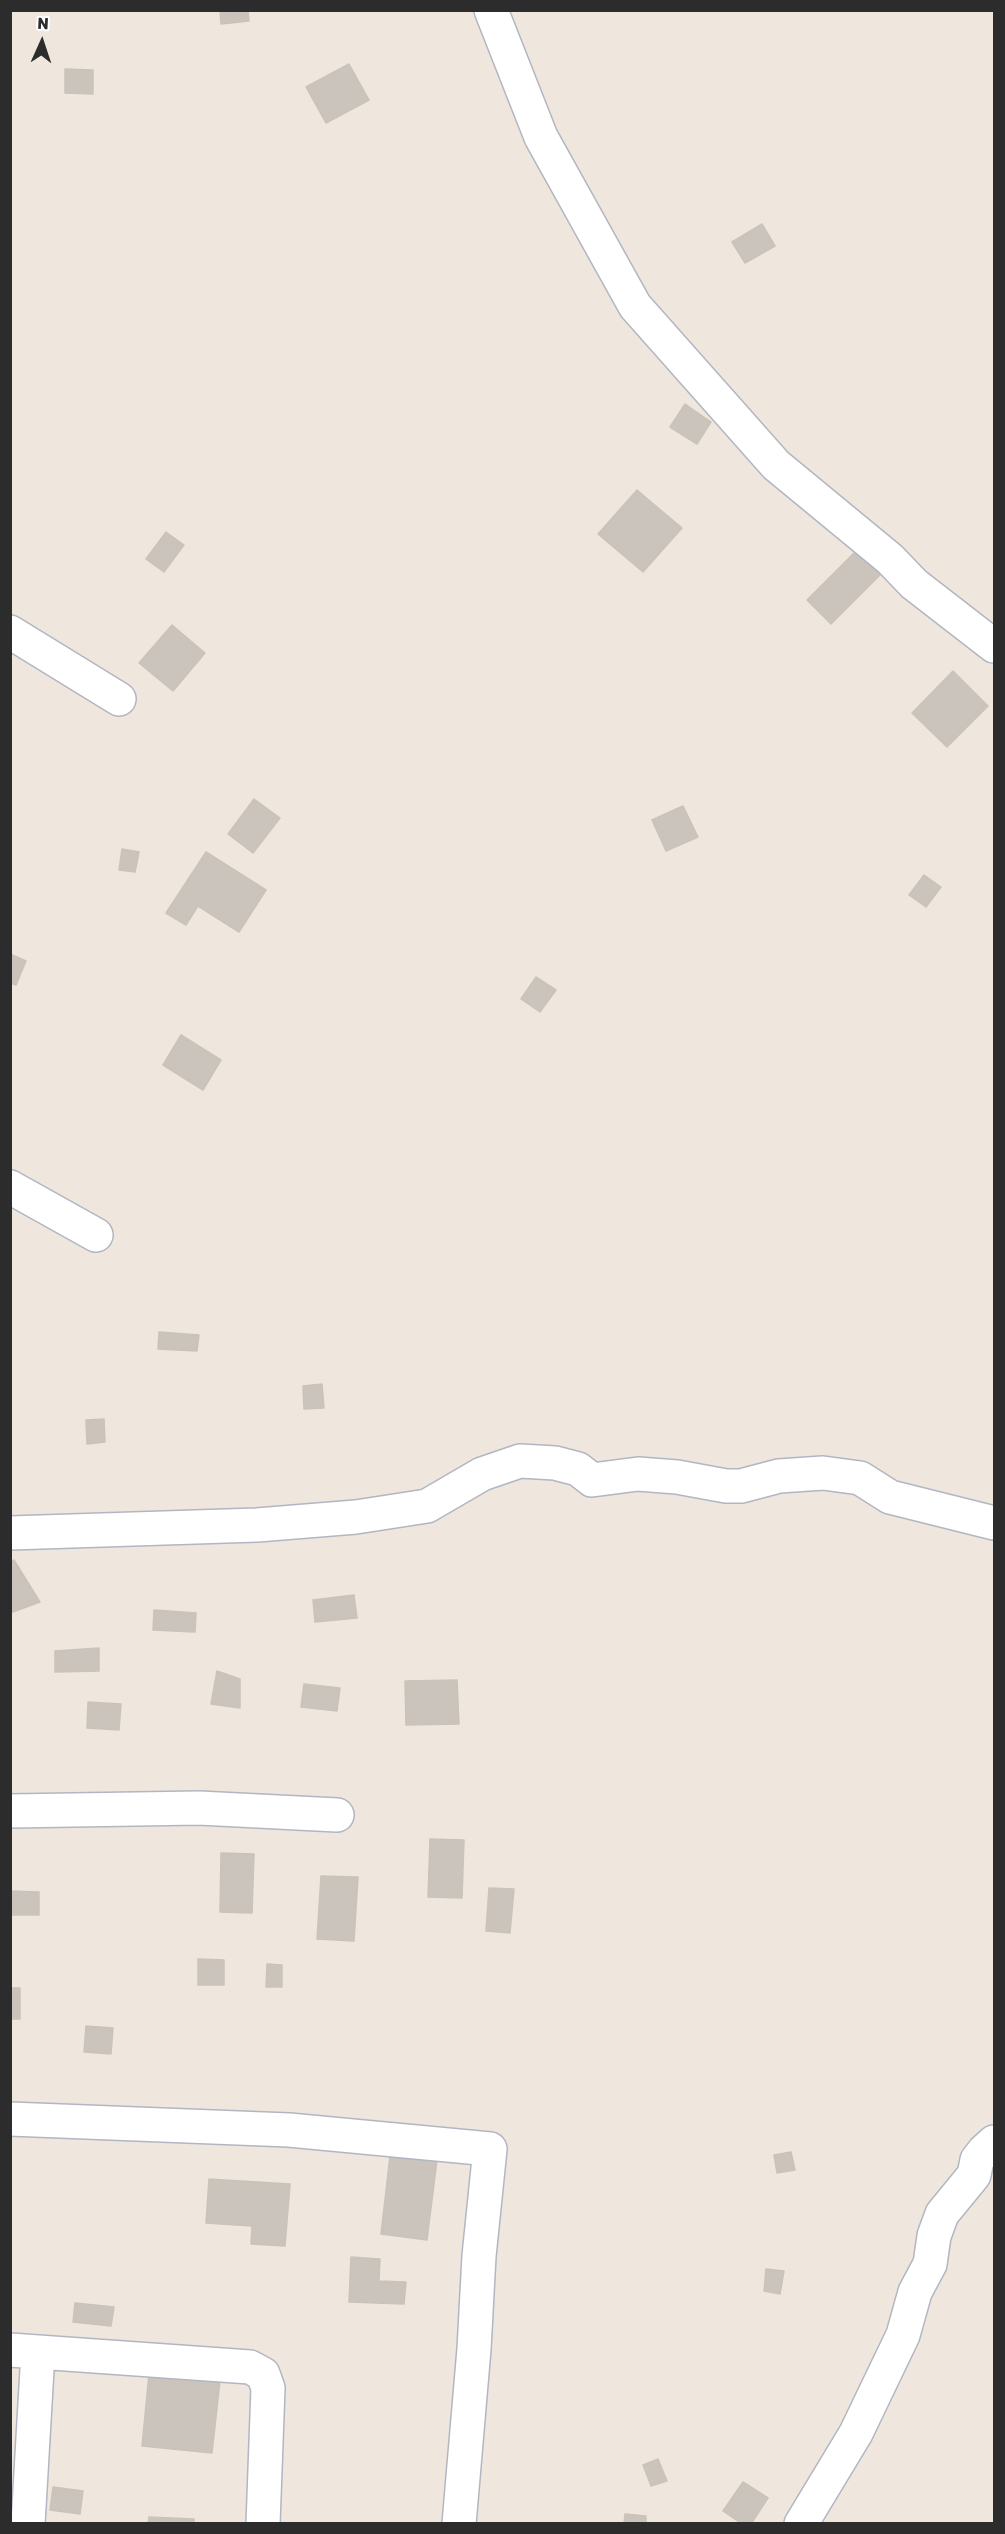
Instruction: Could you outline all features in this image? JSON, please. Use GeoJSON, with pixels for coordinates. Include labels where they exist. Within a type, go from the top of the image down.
{"type":"FeatureCollection","features":[{"type":"Feature","properties":{"kind":"street"},"geometry":{"type":"LineString","coordinates":[[491,10],[541,137],[635,306],[776,465],[890,559],[914,584],[994,646]]}},
{"type":"Feature","properties":{"kind":"street"},"geometry":{"type":"LineString","coordinates":[[10,632],[119,699]]}},
{"type":"Feature","properties":{"kind":"street"},"geometry":{"type":"LineString","coordinates":[[10,1187],[96,1235]]}},
{"type":"Feature","properties":{"kind":"street"},"geometry":{"type":"LineString","coordinates":[[10,1533],[257,1525],[356,1517],[426,1506],[482,1474],[520,1461],[555,1462],[578,1469],[592,1480],[638,1474],[677,1477],[726,1486],[741,1486],[779,1476],[823,1473],[860,1478],[890,1497],[994,1522]]}},
{"type":"Feature","properties":{"kind":"street"},"geometry":{"type":"LineString","coordinates":[[10,1811],[199,1808],[337,1815]]}},
{"type":"Feature","properties":{"kind":"street"},"geometry":{"type":"LineString","coordinates":[[10,2119],[289,2130],[490,2149],[479,2256],[474,2349],[459,2523]]}},
{"type":"Feature","properties":{"kind":"street"},"geometry":{"type":"LineString","coordinates":[[801,2523],[856,2433],[903,2336],[915,2292],[930,2264],[934,2235],[942,2214],[974,2175],[977,2160],[994,2142]]}},
{"type":"Feature","properties":{"kind":"street"},"geometry":{"type":"LineString","coordinates":[[28,2523],[24,2351],[250,2367],[263,2374],[268,2388],[263,2523]]}},
{"type":"Feature","properties":{"kind":"building"},"geometry":{"type":"Polygon","coordinates":[[[220,10],[248,10],[249,21],[221,24],[220,10]]]}},
{"type":"Feature","properties":{"kind":"building"},"geometry":{"type":"Polygon","coordinates":[[[349,64],[369,100],[326,123],[306,87],[349,64]]]}},
{"type":"Feature","properties":{"kind":"building"},"geometry":{"type":"Polygon","coordinates":[[[65,69],[93,70],[93,94],[65,93],[65,69]]]}},
{"type":"Feature","properties":{"kind":"building"},"geometry":{"type":"Polygon","coordinates":[[[762,224],[775,246],[745,263],[732,242],[762,224]]]}},
{"type":"Feature","properties":{"kind":"building"},"geometry":{"type":"Polygon","coordinates":[[[685,404],[711,422],[697,444],[670,427],[685,404]]]}},
{"type":"Feature","properties":{"kind":"building"},"geometry":{"type":"Polygon","coordinates":[[[637,490],[682,528],[643,572],[598,534],[637,490]]]}},
{"type":"Feature","properties":{"kind":"building"},"geometry":{"type":"Polygon","coordinates":[[[166,532],[184,545],[164,572],[146,559],[166,532]]]}},
{"type":"Feature","properties":{"kind":"building"},"geometry":{"type":"Polygon","coordinates":[[[862,545],[886,569],[831,624],[807,600],[862,545]]]}},
{"type":"Feature","properties":{"kind":"building"},"geometry":{"type":"Polygon","coordinates":[[[172,625],[205,653],[173,691],[139,663],[172,625]]]}},
{"type":"Feature","properties":{"kind":"building"},"geometry":{"type":"Polygon","coordinates":[[[953,671],[988,706],[947,747],[912,713],[953,671]]]}},
{"type":"Feature","properties":{"kind":"building"},"geometry":{"type":"Polygon","coordinates":[[[254,799],[280,818],[253,853],[228,834],[254,799]]]}},
{"type":"Feature","properties":{"kind":"building"},"geometry":{"type":"Polygon","coordinates":[[[683,806],[698,837],[666,851],[652,820],[683,806]]]}},
{"type":"Feature","properties":{"kind":"building"},"geometry":{"type":"Polygon","coordinates":[[[122,849],[139,852],[135,872],[119,870],[122,849]]]}},
{"type":"Feature","properties":{"kind":"building"},"geometry":{"type":"Polygon","coordinates":[[[206,852],[266,890],[239,932],[198,906],[186,925],[166,913],[206,852]]]}},
{"type":"Feature","properties":{"kind":"building"},"geometry":{"type":"Polygon","coordinates":[[[924,875],[941,887],[926,907],[909,895],[924,875]]]}},
{"type":"Feature","properties":{"kind":"building"},"geometry":{"type":"Polygon","coordinates":[[[10,954],[26,961],[16,985],[10,983],[10,954]]]}},
{"type":"Feature","properties":{"kind":"building"},"geometry":{"type":"Polygon","coordinates":[[[536,977],[556,990],[540,1012],[521,999],[536,977]]]}},
{"type":"Feature","properties":{"kind":"building"},"geometry":{"type":"Polygon","coordinates":[[[181,1035],[221,1060],[203,1090],[163,1065],[181,1035]]]}},
{"type":"Feature","properties":{"kind":"building"},"geometry":{"type":"Polygon","coordinates":[[[159,1332],[199,1335],[197,1351],[158,1349],[159,1332]]]}},
{"type":"Feature","properties":{"kind":"building"},"geometry":{"type":"Polygon","coordinates":[[[322,1384],[324,1408],[304,1409],[303,1386],[322,1384]]]}},
{"type":"Feature","properties":{"kind":"building"},"geometry":{"type":"Polygon","coordinates":[[[104,1419],[105,1442],[87,1444],[86,1420],[104,1419]]]}},
{"type":"Feature","properties":{"kind":"building"},"geometry":{"type":"Polygon","coordinates":[[[14,1560],[40,1602],[10,1613],[10,1562],[14,1560]]]}},
{"type":"Feature","properties":{"kind":"building"},"geometry":{"type":"Polygon","coordinates":[[[354,1595],[357,1618],[315,1622],[313,1600],[354,1595]]]}},
{"type":"Feature","properties":{"kind":"building"},"geometry":{"type":"Polygon","coordinates":[[[154,1610],[196,1613],[195,1632],[153,1630],[154,1610]]]}},
{"type":"Feature","properties":{"kind":"building"},"geometry":{"type":"Polygon","coordinates":[[[99,1648],[99,1671],[55,1672],[55,1651],[99,1648]]]}},
{"type":"Feature","properties":{"kind":"building"},"geometry":{"type":"Polygon","coordinates":[[[217,1671],[240,1679],[240,1708],[211,1704],[217,1671]]]}},
{"type":"Feature","properties":{"kind":"building"},"geometry":{"type":"Polygon","coordinates":[[[457,1680],[459,1724],[406,1725],[405,1681],[457,1680]]]}},
{"type":"Feature","properties":{"kind":"building"},"geometry":{"type":"Polygon","coordinates":[[[304,1684],[340,1688],[337,1711],[301,1707],[304,1684]]]}},
{"type":"Feature","properties":{"kind":"building"},"geometry":{"type":"Polygon","coordinates":[[[88,1702],[121,1704],[119,1730],[87,1728],[88,1702]]]}},
{"type":"Feature","properties":{"kind":"building"},"geometry":{"type":"Polygon","coordinates":[[[430,1839],[464,1840],[462,1898],[428,1897],[430,1839]]]}},
{"type":"Feature","properties":{"kind":"building"},"geometry":{"type":"Polygon","coordinates":[[[221,1853],[254,1854],[252,1913],[220,1912],[221,1853]]]}},
{"type":"Feature","properties":{"kind":"building"},"geometry":{"type":"Polygon","coordinates":[[[321,1876],[358,1877],[354,1941],[317,1939],[321,1876]]]}},
{"type":"Feature","properties":{"kind":"building"},"geometry":{"type":"Polygon","coordinates":[[[489,1888],[514,1889],[510,1933],[486,1931],[489,1888]]]}},
{"type":"Feature","properties":{"kind":"building"},"geometry":{"type":"Polygon","coordinates":[[[10,1891],[39,1892],[39,1915],[10,1915],[10,1891]]]}},
{"type":"Feature","properties":{"kind":"building"},"geometry":{"type":"Polygon","coordinates":[[[198,1959],[224,1960],[224,1985],[198,1985],[198,1959]]]}},
{"type":"Feature","properties":{"kind":"building"},"geometry":{"type":"Polygon","coordinates":[[[267,1964],[282,1965],[282,1987],[266,1987],[267,1964]]]}},
{"type":"Feature","properties":{"kind":"building"},"geometry":{"type":"Polygon","coordinates":[[[10,1988],[20,1988],[20,2019],[10,2019],[10,1988]]]}},
{"type":"Feature","properties":{"kind":"building"},"geometry":{"type":"Polygon","coordinates":[[[86,2026],[113,2028],[111,2054],[84,2052],[86,2026]]]}},
{"type":"Feature","properties":{"kind":"building"},"geometry":{"type":"Polygon","coordinates":[[[391,2147],[438,2152],[427,2240],[381,2234],[391,2147]]]}},
{"type":"Feature","properties":{"kind":"building"},"geometry":{"type":"Polygon","coordinates":[[[791,2152],[795,2170],[777,2173],[774,2155],[791,2152]]]}},
{"type":"Feature","properties":{"kind":"building"},"geometry":{"type":"Polygon","coordinates":[[[209,2179],[290,2184],[285,2246],[251,2244],[252,2226],[206,2223],[209,2179]]]}},
{"type":"Feature","properties":{"kind":"building"},"geometry":{"type":"Polygon","coordinates":[[[351,2257],[380,2259],[379,2281],[406,2282],[404,2304],[349,2302],[351,2257]]]}},
{"type":"Feature","properties":{"kind":"building"},"geometry":{"type":"Polygon","coordinates":[[[766,2269],[784,2271],[780,2294],[764,2291],[766,2269]]]}},
{"type":"Feature","properties":{"kind":"building"},"geometry":{"type":"Polygon","coordinates":[[[75,2303],[114,2307],[111,2326],[73,2322],[75,2303]]]}},
{"type":"Feature","properties":{"kind":"building"},"geometry":{"type":"Polygon","coordinates":[[[149,2374],[220,2381],[212,2453],[142,2446],[149,2374]]]}},
{"type":"Feature","properties":{"kind":"building"},"geometry":{"type":"Polygon","coordinates":[[[658,2459],[667,2481],[651,2486],[643,2465],[658,2459]]]}},
{"type":"Feature","properties":{"kind":"building"},"geometry":{"type":"Polygon","coordinates":[[[743,2482],[768,2498],[751,2524],[742,2524],[723,2511],[743,2482]]]}},
{"type":"Feature","properties":{"kind":"building"},"geometry":{"type":"Polygon","coordinates":[[[53,2487],[83,2491],[80,2514],[50,2510],[53,2487]]]}},
{"type":"Feature","properties":{"kind":"building"},"geometry":{"type":"Polygon","coordinates":[[[625,2514],[646,2516],[646,2524],[624,2524],[625,2514]]]}},
{"type":"Feature","properties":{"kind":"building"},"geometry":{"type":"Polygon","coordinates":[[[149,2517],[194,2519],[194,2524],[148,2524],[149,2517]]]}}]}
